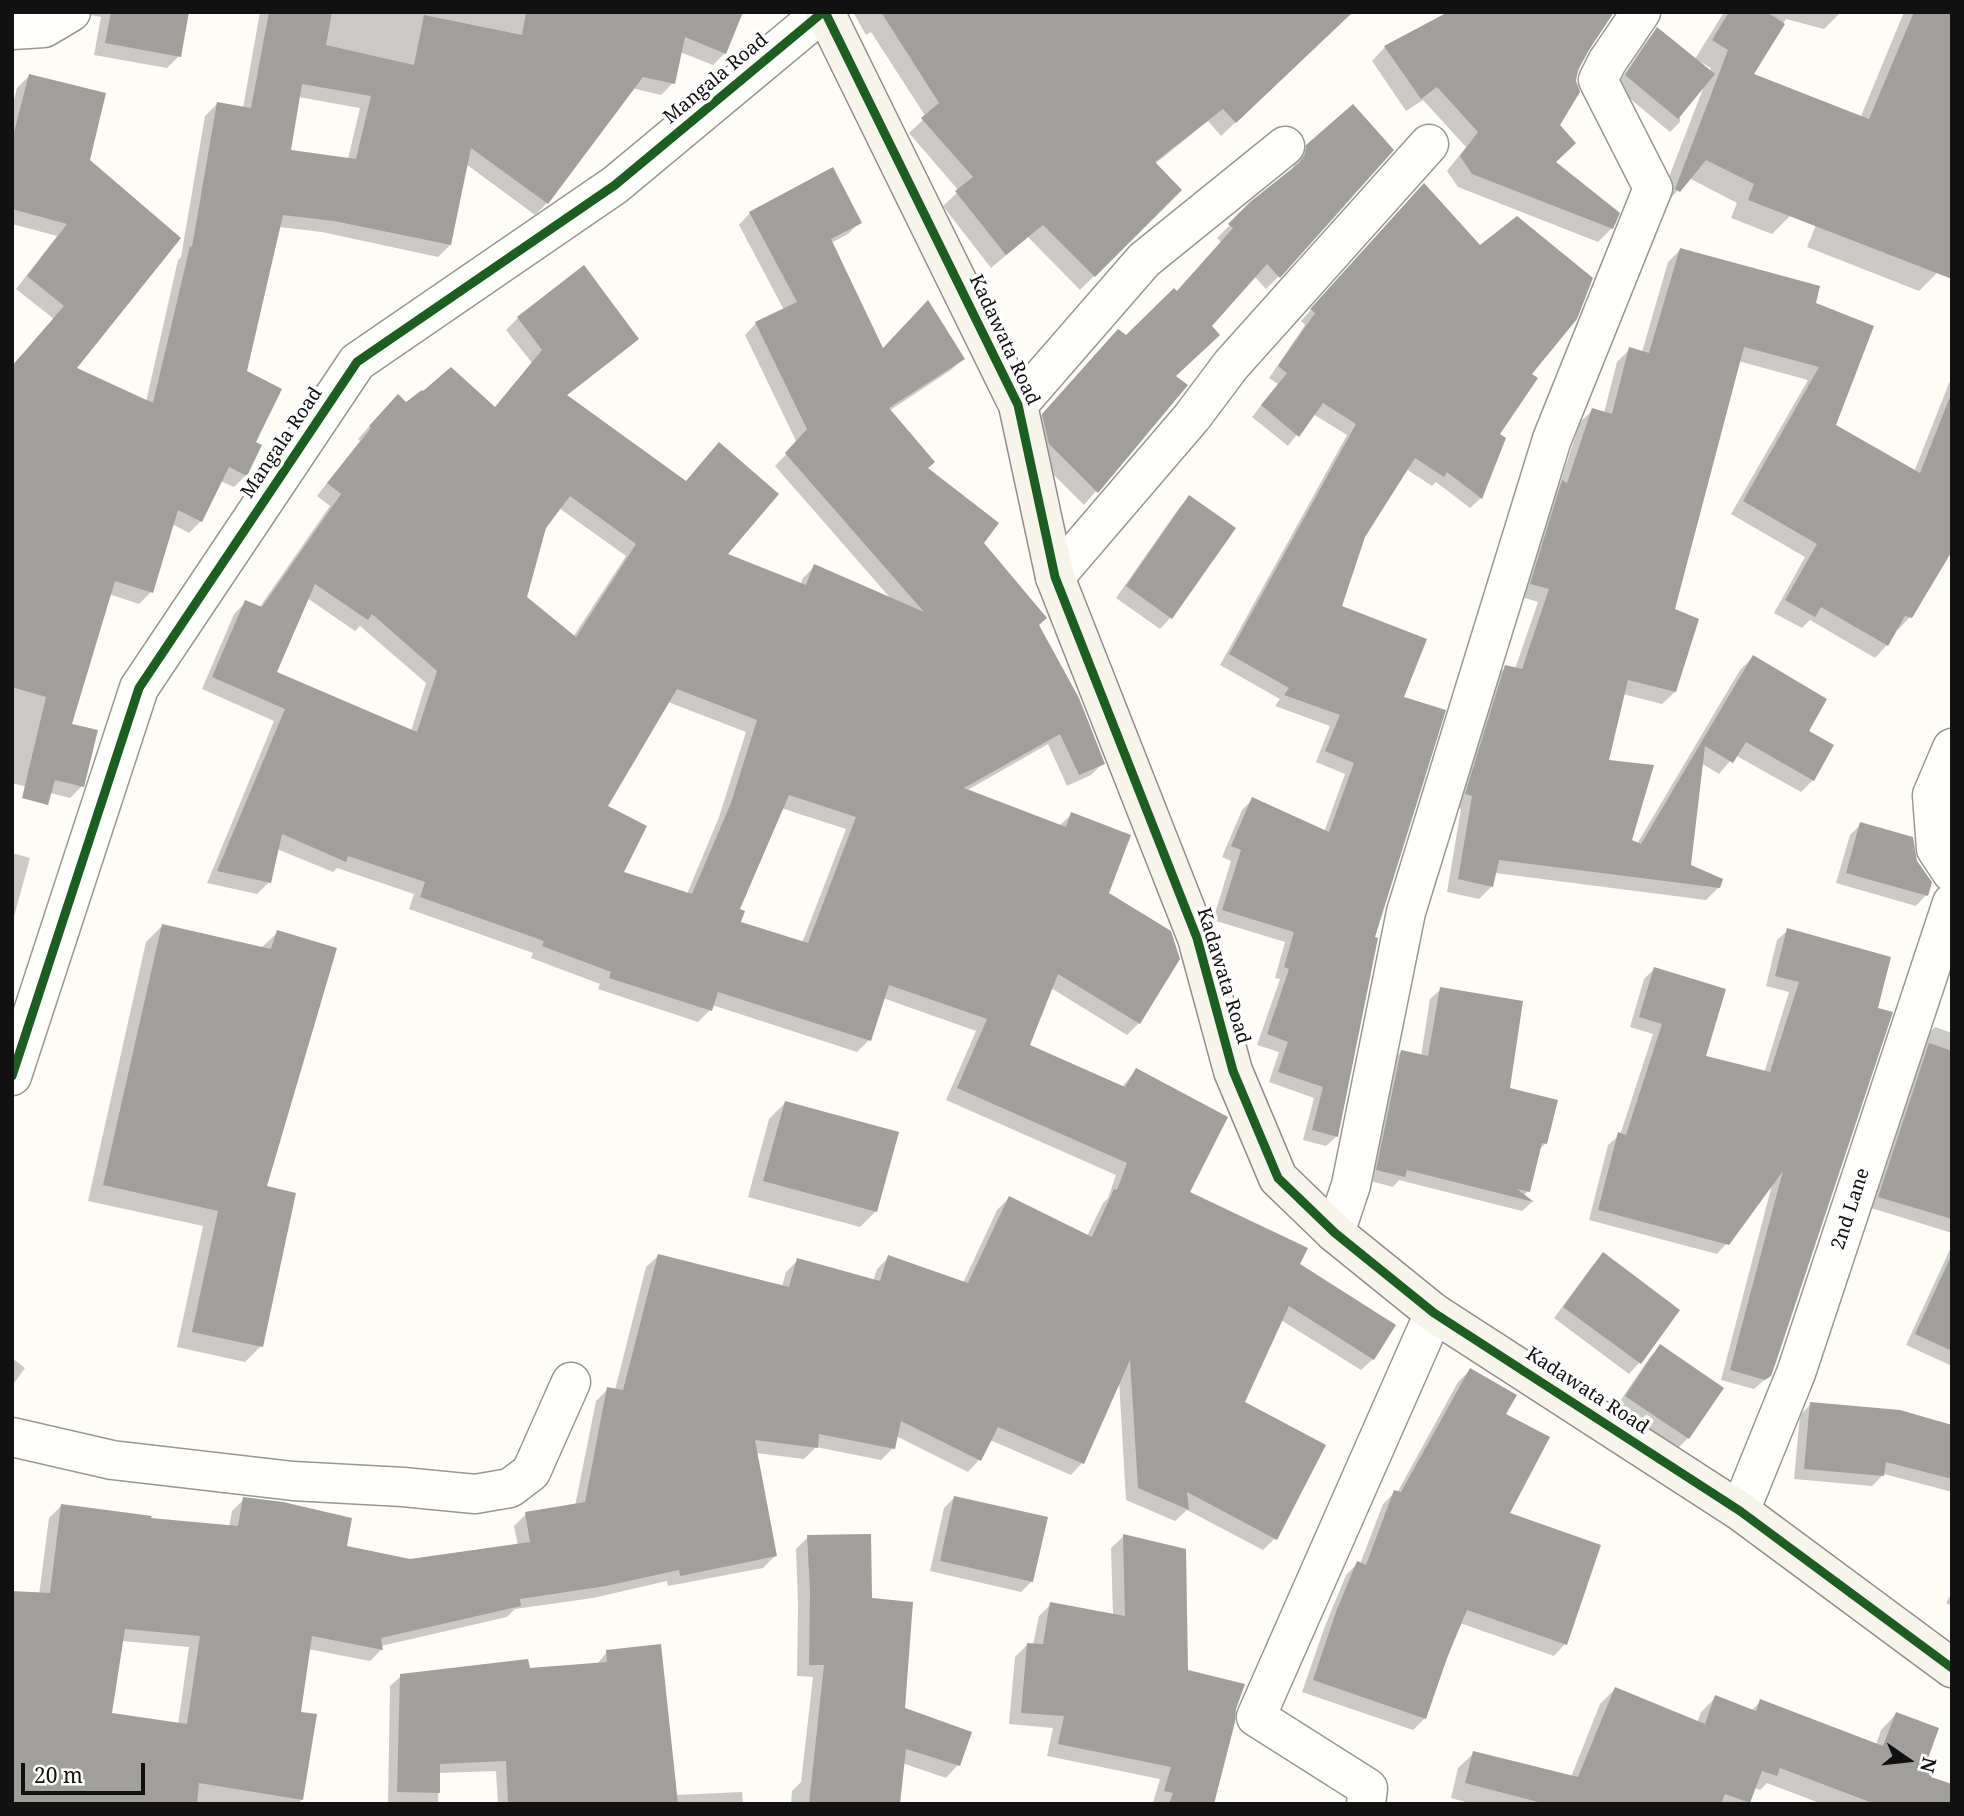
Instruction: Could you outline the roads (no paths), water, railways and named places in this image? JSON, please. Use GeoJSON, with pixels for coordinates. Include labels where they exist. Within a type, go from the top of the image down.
{"type":"FeatureCollection","features":[{"type":"Feature","properties":{"kind":"street"},"geometry":{"type":"LineString","coordinates":[[12,30],[44,28],[71,12]]}},
{"type":"Feature","properties":{"kind":"street","name":"Kadawata Road"},"geometry":{"type":"LineString","coordinates":[[824,12],[1018,405],[1055,577],[1197,939],[1233,1070],[1278,1178],[1335,1233],[1434,1313],[1740,1511],[1952,1668]]}},
{"type":"Feature","properties":{"kind":"street","name":"Mangala Road"},"geometry":{"type":"LineString","coordinates":[[12,1076],[139,688],[357,362],[615,185],[824,12]]}},
{"type":"Feature","properties":{"kind":"street"},"geometry":{"type":"LineString","coordinates":[[1335,1233],[1351,1185],[1406,912],[1552,439],[1653,188],[1598,80],[1606,62],[1642,12]]}},
{"type":"Feature","properties":{"kind":"street"},"geometry":{"type":"LineString","coordinates":[[1055,577],[1192,417],[1231,365],[1429,144]]}},
{"type":"Feature","properties":{"kind":"street"},"geometry":{"type":"LineString","coordinates":[[1018,405],[1144,260],[1285,145]]}},
{"type":"Feature","properties":{"kind":"street"},"geometry":{"type":"LineString","coordinates":[[1952,748],[1933,796],[1936,849],[1952,873]]}},
{"type":"Feature","properties":{"kind":"street","name":"2nd Lane"},"geometry":{"type":"LineString","coordinates":[[1740,1511],[1796,1373],[1952,903]]}},
{"type":"Feature","properties":{"kind":"street"},"geometry":{"type":"LineString","coordinates":[[1366,1804],[1368,1788],[1256,1717],[1434,1313]]}},
{"type":"Feature","properties":{"kind":"street"},"geometry":{"type":"LineString","coordinates":[[12,1437],[112,1460],[293,1481],[475,1494],[510,1488],[531,1472],[571,1382]]}}]}
